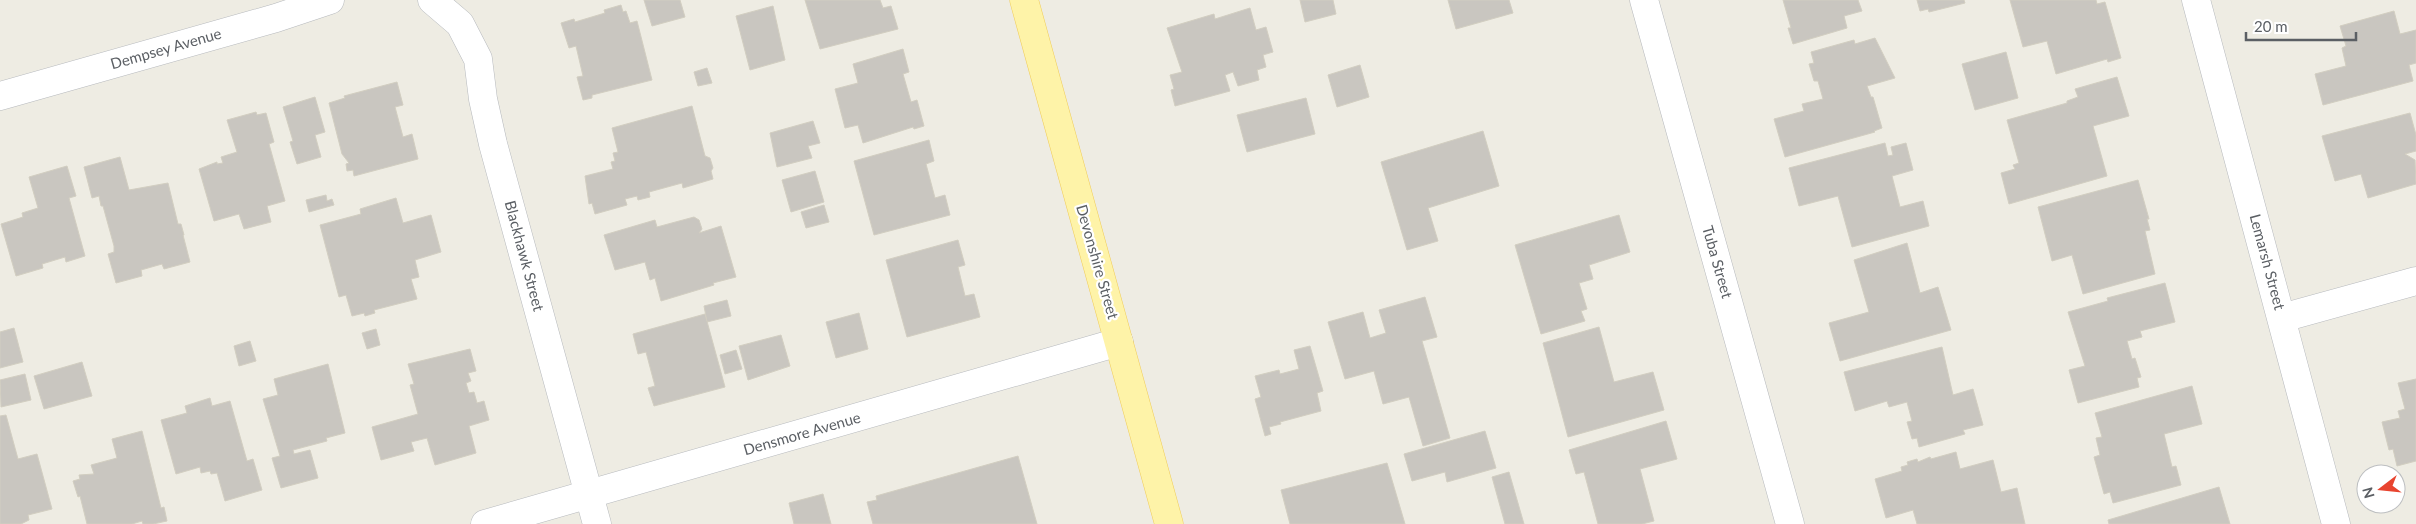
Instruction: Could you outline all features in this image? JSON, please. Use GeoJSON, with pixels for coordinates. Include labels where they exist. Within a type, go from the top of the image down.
{"type":"FeatureCollection","features":[{"type":"Feature","properties":{"kind":"main road","name":"Devonshire Street"},"geometry":{"type":"LineString","coordinates":[[1024,0],[1169,524]]}},
{"type":"Feature","properties":{"kind":"street","name":"Dempsey Avenue"},"geometry":{"type":"LineString","coordinates":[[0,96],[276,18],[330,0]]}},
{"type":"Feature","properties":{"kind":"street","name":"Blackhawk Street"},"geometry":{"type":"LineString","coordinates":[[432,0],[460,24],[478,59],[483,99],[493,144],[597,524]]}},
{"type":"Feature","properties":{"kind":"street","name":"Tuba Street"},"geometry":{"type":"LineString","coordinates":[[1644,0],[1790,524]]}},
{"type":"Feature","properties":{"kind":"street","name":"Lemarsh Street"},"geometry":{"type":"LineString","coordinates":[[2196,0],[2336,524]]}},
{"type":"Feature","properties":{"kind":"street"},"geometry":{"type":"LineString","coordinates":[[2282,318],[2416,281]]}},
{"type":"Feature","properties":{"kind":"street","name":"Densmore Avenue"},"geometry":{"type":"LineString","coordinates":[[485,524],[1119,342]]}},
{"type":"Feature","properties":{"kind":"building"},"geometry":{"type":"Polygon","coordinates":[[[644,0],[680,0],[685,17],[652,26],[644,0]]]}},
{"type":"Feature","properties":{"kind":"building"},"geometry":{"type":"Polygon","coordinates":[[[805,0],[880,0],[883,8],[891,6],[898,29],[820,49],[805,0]]]}},
{"type":"Feature","properties":{"kind":"building"},"geometry":{"type":"Polygon","coordinates":[[[1300,0],[1333,0],[1336,14],[1305,22],[1300,0]]]}},
{"type":"Feature","properties":{"kind":"building"},"geometry":{"type":"Polygon","coordinates":[[[1448,0],[1509,0],[1513,13],[1456,29],[1448,0]]]}},
{"type":"Feature","properties":{"kind":"building"},"geometry":{"type":"Polygon","coordinates":[[[1783,0],[1858,0],[1862,11],[1844,16],[1847,28],[1793,44],[1788,28],[1791,28],[1783,0]]]}},
{"type":"Feature","properties":{"kind":"building"},"geometry":{"type":"Polygon","coordinates":[[[1917,0],[1964,0],[1965,3],[1929,12],[1928,9],[1920,11],[1917,0]]]}},
{"type":"Feature","properties":{"kind":"building"},"geometry":{"type":"Polygon","coordinates":[[[2010,0],[2096,0],[2097,4],[2105,2],[2121,58],[2108,62],[2107,59],[2056,74],[2047,41],[2023,47],[2010,0]]]}},
{"type":"Feature","properties":{"kind":"building"},"geometry":{"type":"Polygon","coordinates":[[[621,5],[623,12],[626,11],[630,23],[637,21],[652,80],[592,95],[592,98],[583,100],[577,77],[583,76],[576,46],[569,48],[561,23],[574,19],[575,22],[605,13],[604,10],[621,5]]]}},
{"type":"Feature","properties":{"kind":"building"},"geometry":{"type":"Polygon","coordinates":[[[773,6],[785,60],[750,70],[736,16],[773,6]]]}},
{"type":"Feature","properties":{"kind":"building"},"geometry":{"type":"Polygon","coordinates":[[[1250,8],[1256,30],[1266,27],[1273,52],[1263,55],[1266,67],[1257,70],[1259,80],[1238,86],[1233,72],[1225,75],[1230,91],[1175,106],[1171,90],[1174,89],[1170,75],[1182,72],[1167,28],[1214,14],[1215,19],[1250,8]]]}},
{"type":"Feature","properties":{"kind":"building"},"geometry":{"type":"Polygon","coordinates":[[[2394,11],[2400,34],[2416,30],[2416,63],[2409,65],[2413,81],[2323,105],[2315,74],[2346,66],[2342,48],[2346,46],[2340,26],[2394,11]]]}},
{"type":"Feature","properties":{"kind":"building"},"geometry":{"type":"Polygon","coordinates":[[[1875,38],[1895,78],[1867,86],[1871,97],[1873,97],[1882,128],[1875,132],[1785,157],[1774,119],[1804,111],[1802,104],[1823,99],[1818,81],[1814,81],[1809,64],[1814,63],[1811,52],[1854,40],[1855,44],[1875,38]]]}},
{"type":"Feature","properties":{"kind":"building"},"geometry":{"type":"Polygon","coordinates":[[[903,49],[909,72],[903,74],[911,102],[917,100],[924,126],[914,129],[913,127],[863,143],[858,125],[845,128],[835,89],[858,83],[853,64],[903,49]]]}},
{"type":"Feature","properties":{"kind":"building"},"geometry":{"type":"Polygon","coordinates":[[[2006,52],[2018,98],[1975,110],[1962,64],[2006,52]]]}},
{"type":"Feature","properties":{"kind":"building"},"geometry":{"type":"Polygon","coordinates":[[[1360,65],[1369,97],[1337,107],[1328,75],[1360,65]]]}},
{"type":"Feature","properties":{"kind":"building"},"geometry":{"type":"Polygon","coordinates":[[[707,68],[712,83],[698,86],[694,72],[707,68]]]}},
{"type":"Feature","properties":{"kind":"building"},"geometry":{"type":"Polygon","coordinates":[[[2117,77],[2129,116],[2093,126],[2107,176],[2009,204],[2001,173],[2015,169],[2013,165],[2019,163],[2007,120],[2067,103],[2067,101],[2078,97],[2075,89],[2117,77]]]}},
{"type":"Feature","properties":{"kind":"building"},"geometry":{"type":"Polygon","coordinates":[[[397,82],[403,105],[395,107],[403,137],[412,134],[418,159],[354,176],[353,170],[347,171],[346,164],[349,163],[342,154],[329,103],[345,98],[344,96],[397,82]]]}},
{"type":"Feature","properties":{"kind":"building"},"geometry":{"type":"Polygon","coordinates":[[[315,97],[325,132],[315,135],[321,157],[297,164],[290,142],[293,141],[283,107],[315,97]]]}},
{"type":"Feature","properties":{"kind":"building"},"geometry":{"type":"Polygon","coordinates":[[[1306,98],[1315,134],[1247,152],[1237,115],[1306,98]]]}},
{"type":"Feature","properties":{"kind":"building"},"geometry":{"type":"Polygon","coordinates":[[[692,106],[705,156],[710,158],[713,168],[711,171],[713,179],[683,188],[682,183],[649,192],[650,197],[638,200],[637,196],[625,199],[627,205],[595,214],[592,203],[589,204],[585,176],[613,169],[611,162],[615,161],[613,153],[618,152],[612,128],[692,106]]]}},
{"type":"Feature","properties":{"kind":"building"},"geometry":{"type":"Polygon","coordinates":[[[256,112],[257,115],[266,113],[274,142],[269,144],[285,201],[267,206],[271,222],[244,229],[239,214],[214,221],[199,169],[217,162],[217,164],[223,163],[221,157],[237,152],[227,120],[256,112]]]}},
{"type":"Feature","properties":{"kind":"building"},"geometry":{"type":"Polygon","coordinates":[[[2410,113],[2416,135],[2416,151],[2405,154],[2415,160],[2416,184],[2368,198],[2361,174],[2335,181],[2322,136],[2410,113]]]}},
{"type":"Feature","properties":{"kind":"building"},"geometry":{"type":"Polygon","coordinates":[[[813,121],[820,143],[808,146],[812,158],[777,167],[770,133],[813,121]]]}},
{"type":"Feature","properties":{"kind":"building"},"geometry":{"type":"Polygon","coordinates":[[[1483,131],[1499,186],[1428,208],[1438,241],[1407,250],[1381,162],[1483,131]]]}},
{"type":"Feature","properties":{"kind":"building"},"geometry":{"type":"Polygon","coordinates":[[[929,140],[934,161],[926,164],[935,198],[945,195],[950,215],[874,235],[854,161],[929,140]]]}},
{"type":"Feature","properties":{"kind":"building"},"geometry":{"type":"Polygon","coordinates":[[[1885,143],[1888,156],[1893,155],[1891,147],[1906,143],[1913,170],[1892,176],[1900,207],[1923,201],[1929,226],[1852,247],[1838,196],[1799,206],[1789,168],[1885,143]]]}},
{"type":"Feature","properties":{"kind":"building"},"geometry":{"type":"Polygon","coordinates":[[[120,157],[129,190],[168,183],[178,224],[181,224],[190,262],[164,269],[162,264],[141,270],[142,276],[116,283],[108,254],[114,252],[114,246],[103,206],[101,206],[99,196],[92,198],[84,167],[120,157]]]}},
{"type":"Feature","properties":{"kind":"building"},"geometry":{"type":"Polygon","coordinates":[[[67,166],[76,196],[69,198],[85,256],[66,262],[65,257],[42,264],[43,268],[16,276],[1,224],[23,217],[22,213],[38,208],[29,177],[67,166]]]}},
{"type":"Feature","properties":{"kind":"building"},"geometry":{"type":"Polygon","coordinates":[[[815,171],[824,202],[791,212],[782,180],[815,171]]]}},
{"type":"Feature","properties":{"kind":"building"},"geometry":{"type":"Polygon","coordinates":[[[2138,180],[2149,219],[2147,219],[2150,230],[2145,231],[2155,274],[2083,294],[2072,255],[2052,261],[2038,207],[2138,180]]]}},
{"type":"Feature","properties":{"kind":"building"},"geometry":{"type":"Polygon","coordinates":[[[326,195],[327,201],[332,199],[334,205],[309,212],[306,200],[326,195]]]}},
{"type":"Feature","properties":{"kind":"building"},"geometry":{"type":"Polygon","coordinates":[[[396,198],[403,223],[431,215],[441,252],[415,260],[419,277],[411,279],[417,299],[374,310],[375,313],[365,316],[364,313],[352,316],[346,295],[339,297],[320,225],[361,214],[360,209],[396,198]]]}},
{"type":"Feature","properties":{"kind":"building"},"geometry":{"type":"Polygon","coordinates":[[[824,205],[829,222],[806,228],[801,212],[824,205]]]}},
{"type":"Feature","properties":{"kind":"building"},"geometry":{"type":"Polygon","coordinates":[[[1619,215],[1630,252],[1589,265],[1593,279],[1579,283],[1587,309],[1581,311],[1585,321],[1541,334],[1515,245],[1619,215]]]}},
{"type":"Feature","properties":{"kind":"building"},"geometry":{"type":"Polygon","coordinates":[[[694,217],[699,220],[702,229],[699,233],[721,226],[736,277],[661,301],[655,278],[650,280],[645,262],[615,270],[604,235],[655,220],[657,227],[694,217]]]}},
{"type":"Feature","properties":{"kind":"building"},"geometry":{"type":"Polygon","coordinates":[[[958,240],[965,265],[958,267],[965,296],[974,294],[980,317],[907,337],[886,260],[958,240]]]}},
{"type":"Feature","properties":{"kind":"building"},"geometry":{"type":"Polygon","coordinates":[[[1907,243],[1920,293],[1938,287],[1951,330],[1840,361],[1829,323],[1869,312],[1854,260],[1907,243]]]}},
{"type":"Feature","properties":{"kind":"building"},"geometry":{"type":"Polygon","coordinates":[[[2165,283],[2175,322],[2140,331],[2142,337],[2127,341],[2132,359],[2135,358],[2141,377],[2137,378],[2139,387],[2078,403],[2069,370],[2085,366],[2068,312],[2108,301],[2107,298],[2165,283]]]}},
{"type":"Feature","properties":{"kind":"building"},"geometry":{"type":"Polygon","coordinates":[[[1425,297],[1437,337],[1422,341],[1450,438],[1423,446],[1409,397],[1383,404],[1374,371],[1345,379],[1328,322],[1363,312],[1370,338],[1386,333],[1379,310],[1425,297]]]}},
{"type":"Feature","properties":{"kind":"building"},"geometry":{"type":"Polygon","coordinates":[[[727,300],[731,316],[707,322],[704,306],[727,300]]]}},
{"type":"Feature","properties":{"kind":"building"},"geometry":{"type":"Polygon","coordinates":[[[859,313],[868,349],[836,358],[826,322],[859,313]]]}},
{"type":"Feature","properties":{"kind":"building"},"geometry":{"type":"Polygon","coordinates":[[[705,314],[725,387],[654,406],[648,388],[655,386],[646,352],[638,354],[633,334],[705,314]]]}},
{"type":"Feature","properties":{"kind":"building"},"geometry":{"type":"Polygon","coordinates":[[[1599,327],[1614,382],[1653,372],[1664,410],[1568,437],[1543,343],[1599,327]]]}},
{"type":"Feature","properties":{"kind":"building"},"geometry":{"type":"Polygon","coordinates":[[[14,328],[23,362],[0,368],[0,332],[14,328]]]}},
{"type":"Feature","properties":{"kind":"building"},"geometry":{"type":"Polygon","coordinates":[[[376,329],[380,345],[367,349],[362,333],[376,329]]]}},
{"type":"Feature","properties":{"kind":"building"},"geometry":{"type":"Polygon","coordinates":[[[781,335],[790,366],[748,380],[739,346],[781,335]]]}},
{"type":"Feature","properties":{"kind":"building"},"geometry":{"type":"Polygon","coordinates":[[[250,341],[256,361],[239,366],[234,346],[250,341]]]}},
{"type":"Feature","properties":{"kind":"building"},"geometry":{"type":"Polygon","coordinates":[[[1310,346],[1323,391],[1317,393],[1321,411],[1280,422],[1281,424],[1269,427],[1271,434],[1265,436],[1255,399],[1261,397],[1255,376],[1279,370],[1280,374],[1299,369],[1294,350],[1310,346]]]}},
{"type":"Feature","properties":{"kind":"building"},"geometry":{"type":"Polygon","coordinates":[[[1942,347],[1953,395],[1973,389],[1983,425],[1963,430],[1965,434],[1919,447],[1917,438],[1912,439],[1907,422],[1912,421],[1907,402],[1889,407],[1887,401],[1855,411],[1844,372],[1942,347]]]}},
{"type":"Feature","properties":{"kind":"building"},"geometry":{"type":"Polygon","coordinates":[[[470,349],[476,371],[468,373],[471,381],[466,383],[469,393],[474,392],[477,403],[484,401],[489,420],[469,426],[476,453],[435,465],[427,438],[411,442],[414,451],[381,460],[372,427],[418,414],[410,385],[414,384],[408,364],[470,349]]]}},
{"type":"Feature","properties":{"kind":"building"},"geometry":{"type":"Polygon","coordinates":[[[736,350],[742,369],[725,374],[720,355],[736,350]]]}},
{"type":"Feature","properties":{"kind":"building"},"geometry":{"type":"Polygon","coordinates":[[[82,362],[92,396],[44,409],[34,376],[82,362]]]}},
{"type":"Feature","properties":{"kind":"building"},"geometry":{"type":"Polygon","coordinates":[[[328,364],[345,433],[326,438],[327,441],[293,450],[294,454],[310,450],[318,478],[281,488],[272,458],[280,456],[263,399],[278,395],[274,379],[328,364]]]}},
{"type":"Feature","properties":{"kind":"building"},"geometry":{"type":"Polygon","coordinates":[[[25,374],[31,400],[1,407],[0,380],[25,374]]]}},
{"type":"Feature","properties":{"kind":"building"},"geometry":{"type":"Polygon","coordinates":[[[2416,379],[2416,461],[2405,464],[2397,464],[2393,449],[2389,450],[2382,422],[2400,418],[2398,411],[2405,409],[2398,383],[2416,379]]]}},
{"type":"Feature","properties":{"kind":"building"},"geometry":{"type":"Polygon","coordinates":[[[2192,386],[2202,424],[2164,434],[2172,467],[2176,466],[2181,485],[2113,503],[2110,492],[2104,494],[2094,457],[2100,455],[2096,438],[2102,437],[2095,413],[2192,386]]]}},
{"type":"Feature","properties":{"kind":"building"},"geometry":{"type":"Polygon","coordinates":[[[210,398],[212,406],[230,401],[247,461],[253,459],[262,490],[225,501],[217,473],[211,474],[210,471],[201,473],[200,467],[176,474],[161,420],[187,413],[185,406],[210,398]]]}},
{"type":"Feature","properties":{"kind":"building"},"geometry":{"type":"Polygon","coordinates":[[[6,415],[18,459],[37,454],[52,509],[28,515],[29,520],[21,524],[0,524],[0,416],[6,415]]]}},
{"type":"Feature","properties":{"kind":"building"},"geometry":{"type":"Polygon","coordinates":[[[1666,421],[1677,459],[1640,469],[1654,521],[1642,524],[1598,524],[1584,472],[1576,474],[1569,450],[1666,421]]]}},
{"type":"Feature","properties":{"kind":"building"},"geometry":{"type":"Polygon","coordinates":[[[142,431],[161,508],[164,507],[167,521],[153,524],[143,524],[142,521],[132,524],[87,524],[80,496],[78,497],[73,481],[80,479],[79,475],[94,474],[91,465],[117,458],[112,439],[142,431]]]}},
{"type":"Feature","properties":{"kind":"building"},"geometry":{"type":"Polygon","coordinates":[[[1485,431],[1496,468],[1447,482],[1445,472],[1412,481],[1404,454],[1485,431]]]}},
{"type":"Feature","properties":{"kind":"building"},"geometry":{"type":"Polygon","coordinates":[[[1956,452],[1960,469],[1993,460],[2001,492],[2017,488],[2025,524],[1917,524],[1913,510],[1886,518],[1875,479],[1902,471],[1901,467],[1908,465],[1907,462],[1917,459],[1918,462],[1930,457],[1931,459],[1956,452]]]}},
{"type":"Feature","properties":{"kind":"building"},"geometry":{"type":"Polygon","coordinates":[[[1018,456],[1037,524],[873,524],[867,502],[877,500],[876,496],[1018,456]]]}},
{"type":"Feature","properties":{"kind":"building"},"geometry":{"type":"Polygon","coordinates":[[[1387,463],[1405,524],[1290,524],[1281,490],[1387,463]]]}},
{"type":"Feature","properties":{"kind":"building"},"geometry":{"type":"Polygon","coordinates":[[[1509,472],[1524,524],[1505,524],[1492,477],[1509,472]]]}},
{"type":"Feature","properties":{"kind":"building"},"geometry":{"type":"Polygon","coordinates":[[[2219,487],[2230,524],[2109,524],[2108,520],[2219,487]]]}},
{"type":"Feature","properties":{"kind":"building"},"geometry":{"type":"Polygon","coordinates":[[[823,494],[831,524],[794,524],[789,503],[823,494]]]}}]}
